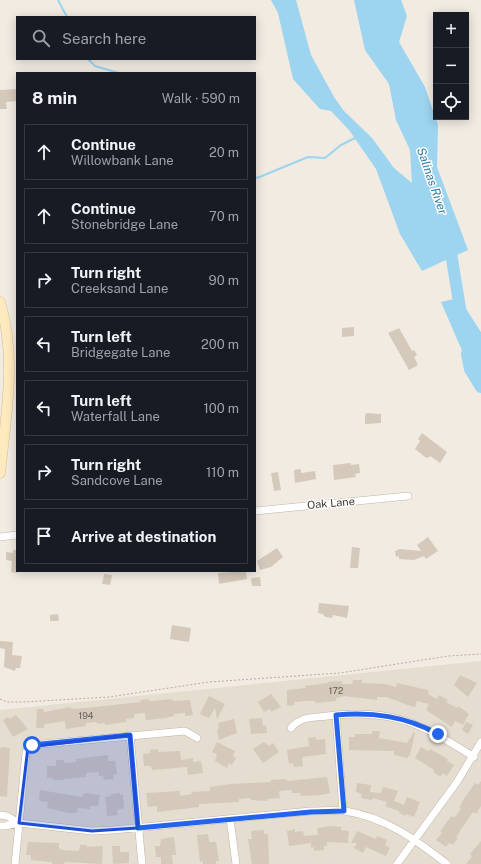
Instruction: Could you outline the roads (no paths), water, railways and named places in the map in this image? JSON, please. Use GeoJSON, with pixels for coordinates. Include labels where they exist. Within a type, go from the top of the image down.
{"type":"FeatureCollection","features":[{"type":"Feature","properties":{"kind":"main road"},"geometry":{"type":"LineString","coordinates":[[0,302],[6,330],[10,381],[0,473]]}},
{"type":"Feature","properties":{"kind":"street","name":"Oak Lane"},"geometry":{"type":"LineString","coordinates":[[256,511],[408,496]]}},
{"type":"Feature","properties":{"kind":"street"},"geometry":{"type":"LineString","coordinates":[[0,537],[16,535]]}},
{"type":"Feature","properties":{"kind":"street"},"geometry":{"type":"LineString","coordinates":[[291,728],[298,720],[336,715],[371,713],[395,716],[428,728],[474,757]]}},
{"type":"Feature","properties":{"kind":"street"},"geometry":{"type":"LineString","coordinates":[[336,715],[344,811]]}},
{"type":"Feature","properties":{"kind":"street"},"geometry":{"type":"LineString","coordinates":[[15,864],[26,753],[28,747],[32,745],[184,731],[197,738]]}},
{"type":"Feature","properties":{"kind":"street"},"geometry":{"type":"LineString","coordinates":[[130,735],[142,864]]}},
{"type":"Feature","properties":{"kind":"street"},"geometry":{"type":"LineString","coordinates":[[397,864],[416,840],[474,757],[481,742]]}},
{"type":"Feature","properties":{"kind":"street"},"geometry":{"type":"LineString","coordinates":[[0,826],[19,823],[92,831],[311,812],[344,811],[372,817],[400,830],[416,840],[447,864]]}},
{"type":"Feature","properties":{"kind":"street"},"geometry":{"type":"LineString","coordinates":[[0,815],[7,816],[19,823]]}},
{"type":"Feature","properties":{"kind":"street"},"geometry":{"type":"LineString","coordinates":[[230,819],[236,864]]}},
{"type":"Feature","properties":{"kind":"water"},"geometry":{"type":"Polygon","coordinates":[[[271,0],[296,0],[311,55],[334,97],[344,111],[372,138],[394,168],[412,183],[410,150],[396,120],[389,84],[365,50],[354,0],[401,0],[407,16],[399,42],[425,87],[433,110],[433,120],[436,120],[438,125],[437,167],[468,250],[422,271],[400,234],[376,169],[349,130],[331,111],[320,109],[293,79],[278,13],[271,0]]]}},
{"type":"Feature","properties":{"kind":"water"},"geometry":{"type":"Polygon","coordinates":[[[458,298],[481,334],[481,387],[470,369],[441,302],[458,298]]]}},
{"type":"Feature","properties":{"kind":"waterway"},"geometry":{"type":"LineString","coordinates":[[58,0],[66,16]]}},
{"type":"Feature","properties":{"kind":"waterway"},"geometry":{"type":"LineString","coordinates":[[89,60],[95,66],[116,72]]}},
{"type":"Feature","properties":{"kind":"waterway"},"geometry":{"type":"LineString","coordinates":[[256,178],[308,157],[325,158],[341,145],[357,137]]}},
{"type":"Feature","properties":{"kind":"waterway","name":"Salinas River"},"geometry":{"type":"LineString","coordinates":[[449,241],[461,314]]}},
{"type":"Feature","properties":{"kind":"waterway"},"geometry":{"type":"LineString","coordinates":[[458,298],[481,334]]}},
{"type":"Feature","properties":{"kind":"waterway","name":"Salinas River"},"geometry":{"type":"LineString","coordinates":[[467,354],[470,369],[481,387]]}}]}
